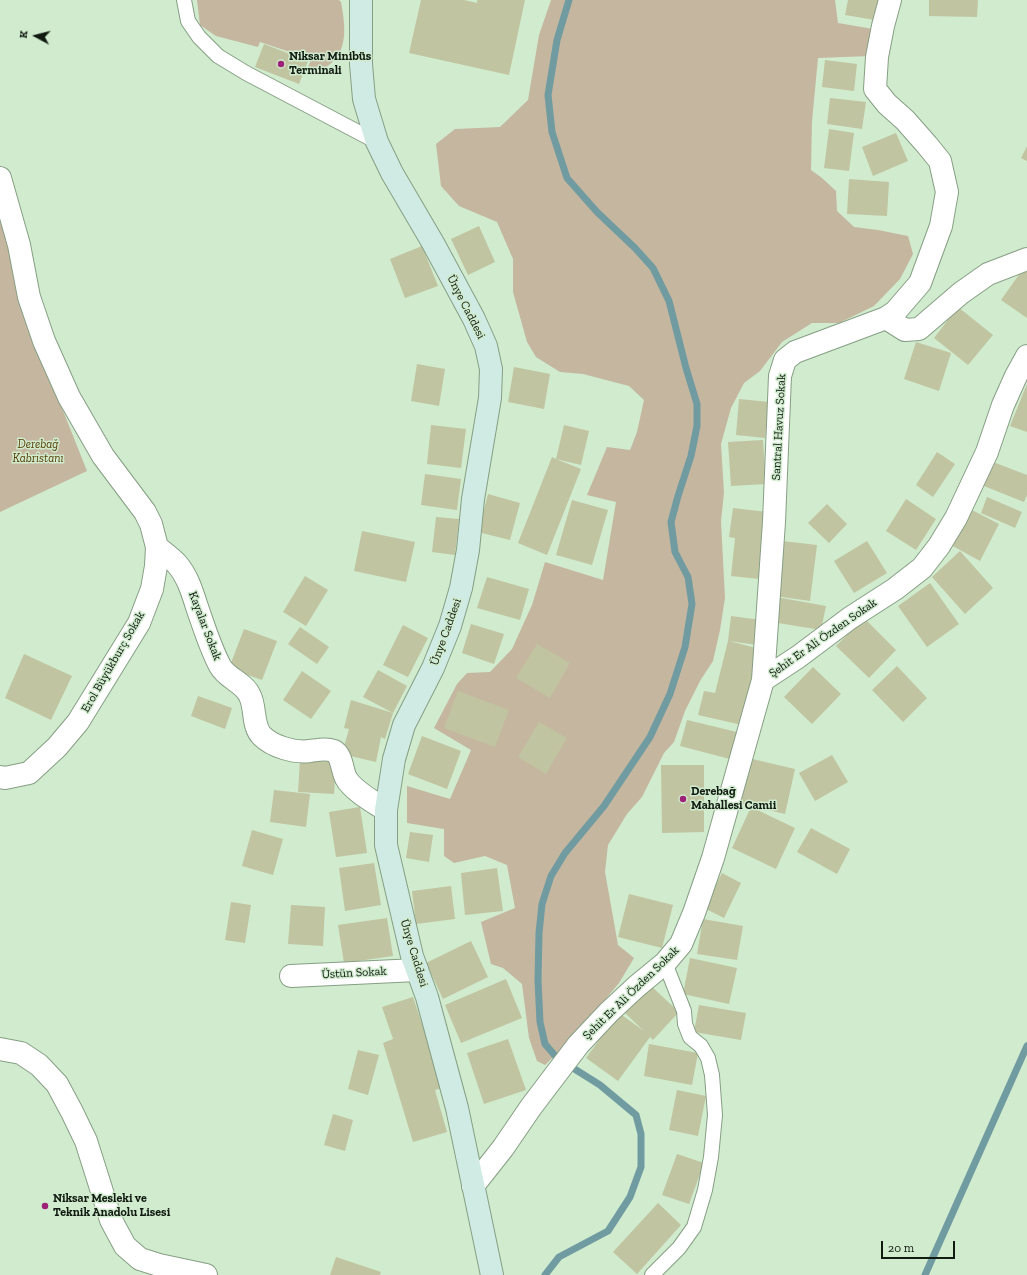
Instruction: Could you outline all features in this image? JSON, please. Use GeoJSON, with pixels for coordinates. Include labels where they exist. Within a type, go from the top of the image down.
{"type":"FeatureCollection","features":[{"type":"Feature","properties":{"kind":"main road","name":"Ünye Caddesi"},"geometry":{"type":"LineString","coordinates":[[361,0],[361,64],[364,99],[377,142],[392,173],[433,243],[474,319],[486,346],[492,369],[490,398],[473,499],[468,550],[461,588],[450,626],[433,668],[404,725],[394,760],[386,810],[386,845],[412,956],[427,997],[457,1108],[492,1275]]}},
{"type":"Feature","properties":{"kind":"street","name":"Santral Havuz Sokak"},"geometry":{"type":"LineString","coordinates":[[763,680],[774,522],[780,376],[785,360],[795,352],[886,318],[895,312],[920,283],[941,226],[947,192],[940,161],[905,120],[887,104],[875,89],[877,57],[890,0]]}},
{"type":"Feature","properties":{"kind":"street","name":"Erol Büyükburç Sokak"},"geometry":{"type":"LineString","coordinates":[[0,178],[19,245],[29,298],[44,341],[69,397],[103,456],[145,512],[151,524],[157,547],[156,566],[152,589],[139,623],[78,722],[58,747],[29,773],[5,778],[0,777]]}},
{"type":"Feature","properties":{"kind":"street"},"geometry":{"type":"LineString","coordinates":[[886,318],[905,330],[919,329],[961,293],[988,274],[1027,259]]}},
{"type":"Feature","properties":{"kind":"street","name":"Şehit Er Ali Özden Sokak"},"geometry":{"type":"LineString","coordinates":[[473,1186],[503,1148],[531,1107],[578,1045],[636,986],[665,963],[681,944],[694,913],[713,858],[763,680],[798,657],[850,618],[895,589],[922,568],[939,546],[956,518],[987,452],[1003,405],[1027,356]]}},
{"type":"Feature","properties":{"kind":"street","name":"Kayalar Sokak"},"geometry":{"type":"LineString","coordinates":[[157,547],[176,563],[189,584],[221,668],[230,677],[240,683],[250,695],[256,723],[261,736],[285,749],[299,752],[326,749],[336,752],[346,780],[360,794],[386,810]]}},
{"type":"Feature","properties":{"kind":"street","name":"Üstün Sokak"},"geometry":{"type":"LineString","coordinates":[[291,976],[417,970]]}},
{"type":"Feature","properties":{"kind":"street"},"geometry":{"type":"LineString","coordinates":[[0,1049],[21,1054],[39,1064],[57,1084],[86,1141],[111,1220],[125,1246],[140,1259],[159,1265],[206,1275]]}},
{"type":"Feature","properties":{"kind":"lane"},"geometry":{"type":"LineString","coordinates":[[184,0],[188,21],[199,37],[218,56],[246,73],[377,142]]}},
{"type":"Feature","properties":{"kind":"lane"},"geometry":{"type":"LineString","coordinates":[[652,1275],[679,1248],[694,1227],[705,1190],[711,1157],[715,1115],[712,1075],[708,1058],[701,1046],[690,1036],[685,1024],[684,1012],[665,963]]}},
{"type":"Feature","properties":{"kind":"green space"},"geometry":{"type":"Polygon","coordinates":[[[197,0],[339,0],[341,2],[344,19],[343,44],[340,52],[329,65],[319,70],[311,69],[308,68],[311,59],[260,42],[258,47],[216,36],[200,25],[197,0]]]}},
{"type":"Feature","properties":{"kind":"green space"},"geometry":{"type":"Polygon","coordinates":[[[551,0],[835,0],[838,23],[873,29],[870,56],[818,58],[812,121],[811,170],[836,191],[837,211],[854,227],[908,236],[913,254],[900,279],[874,306],[839,323],[812,323],[782,342],[760,371],[744,383],[731,408],[721,444],[724,493],[721,521],[725,598],[713,661],[700,681],[685,711],[674,742],[664,753],[642,797],[627,814],[608,845],[605,872],[618,945],[634,958],[619,983],[575,1036],[545,1065],[537,1061],[529,1038],[522,984],[503,968],[491,964],[481,922],[515,908],[507,865],[485,856],[454,863],[444,856],[444,829],[407,823],[407,786],[450,799],[471,750],[434,728],[457,684],[467,673],[490,672],[512,649],[532,605],[545,562],[603,580],[616,502],[587,495],[607,447],[630,450],[637,432],[644,400],[629,386],[583,374],[560,372],[536,357],[527,342],[513,292],[513,259],[497,222],[459,206],[441,186],[436,144],[455,129],[500,127],[528,100],[539,35],[551,0]]]}},
{"type":"Feature","properties":{"kind":"green space","name":"Derebağ Kabristanı"},"geometry":{"type":"Polygon","coordinates":[[[0,199],[40,353],[87,471],[0,512],[0,199]]]}},
{"type":"Feature","properties":{"kind":"building"},"geometry":{"type":"Polygon","coordinates":[[[421,0],[464,0],[477,3],[477,0],[525,0],[509,75],[409,53],[421,0]]]}},
{"type":"Feature","properties":{"kind":"building"},"geometry":{"type":"Polygon","coordinates":[[[848,0],[884,0],[881,21],[845,15],[848,0]]]}},
{"type":"Feature","properties":{"kind":"building"},"geometry":{"type":"Polygon","coordinates":[[[929,0],[978,0],[977,17],[929,16],[929,0]]]}},
{"type":"Feature","properties":{"kind":"building","name":"Niksar Minibüs Terminali"},"geometry":{"type":"Polygon","coordinates":[[[264,44],[308,61],[299,84],[255,67],[264,44]]]}},
{"type":"Feature","properties":{"kind":"building"},"geometry":{"type":"Polygon","coordinates":[[[825,60],[857,64],[854,91],[822,87],[825,60]]]}},
{"type":"Feature","properties":{"kind":"building"},"geometry":{"type":"Polygon","coordinates":[[[830,98],[866,102],[862,129],[827,124],[830,98]]]}},
{"type":"Feature","properties":{"kind":"building"},"geometry":{"type":"Polygon","coordinates":[[[829,129],[854,133],[849,171],[824,168],[829,129]]]}},
{"type":"Feature","properties":{"kind":"building"},"geometry":{"type":"Polygon","coordinates":[[[896,133],[908,161],[873,176],[862,147],[896,133]]]}},
{"type":"Feature","properties":{"kind":"building"},"geometry":{"type":"Polygon","coordinates":[[[1027,146],[1027,161],[1021,158],[1027,146]]]}},
{"type":"Feature","properties":{"kind":"building"},"geometry":{"type":"Polygon","coordinates":[[[849,179],[889,182],[887,216],[847,214],[849,179]]]}},
{"type":"Feature","properties":{"kind":"building"},"geometry":{"type":"Polygon","coordinates":[[[479,226],[495,262],[468,275],[451,239],[479,226]]]}},
{"type":"Feature","properties":{"kind":"building"},"geometry":{"type":"Polygon","coordinates":[[[422,246],[438,286],[405,298],[390,259],[422,246]]]}},
{"type":"Feature","properties":{"kind":"building"},"geometry":{"type":"Polygon","coordinates":[[[1023,269],[1027,272],[1027,318],[1001,300],[1023,269]]]}},
{"type":"Feature","properties":{"kind":"building"},"geometry":{"type":"Polygon","coordinates":[[[958,307],[993,335],[968,365],[934,338],[958,307]]]}},
{"type":"Feature","properties":{"kind":"building"},"geometry":{"type":"Polygon","coordinates":[[[916,342],[951,353],[939,391],[904,379],[916,342]]]}},
{"type":"Feature","properties":{"kind":"building"},"geometry":{"type":"Polygon","coordinates":[[[417,364],[445,369],[439,406],[411,401],[417,364]]]}},
{"type":"Feature","properties":{"kind":"building"},"geometry":{"type":"Polygon","coordinates":[[[514,367],[550,374],[544,409],[508,402],[514,367]]]}},
{"type":"Feature","properties":{"kind":"building"},"geometry":{"type":"Polygon","coordinates":[[[1027,384],[1027,432],[1010,426],[1027,384]]]}},
{"type":"Feature","properties":{"kind":"building"},"geometry":{"type":"Polygon","coordinates":[[[739,399],[769,402],[765,438],[736,435],[739,399]]]}},
{"type":"Feature","properties":{"kind":"building"},"geometry":{"type":"Polygon","coordinates":[[[431,425],[466,429],[461,468],[427,464],[431,425]]]}},
{"type":"Feature","properties":{"kind":"building"},"geometry":{"type":"Polygon","coordinates":[[[564,425],[589,431],[581,465],[556,459],[564,425]]]}},
{"type":"Feature","properties":{"kind":"building"},"geometry":{"type":"Polygon","coordinates":[[[763,440],[766,484],[731,486],[728,442],[763,440]]]}},
{"type":"Feature","properties":{"kind":"building"},"geometry":{"type":"Polygon","coordinates":[[[937,452],[955,464],[933,497],[916,485],[937,452]]]}},
{"type":"Feature","properties":{"kind":"building"},"geometry":{"type":"Polygon","coordinates":[[[552,457],[581,469],[547,555],[518,543],[552,457]]]}},
{"type":"Feature","properties":{"kind":"building"},"geometry":{"type":"Polygon","coordinates":[[[993,462],[1027,475],[1027,495],[1024,502],[984,486],[993,462]]]}},
{"type":"Feature","properties":{"kind":"building"},"geometry":{"type":"Polygon","coordinates":[[[425,474],[461,479],[457,510],[421,505],[425,474]]]}},
{"type":"Feature","properties":{"kind":"building"},"geometry":{"type":"Polygon","coordinates":[[[488,494],[520,503],[510,540],[478,532],[488,494]]]}},
{"type":"Feature","properties":{"kind":"building"},"geometry":{"type":"Polygon","coordinates":[[[987,497],[1022,512],[1015,528],[981,513],[987,497]]]}},
{"type":"Feature","properties":{"kind":"building"},"geometry":{"type":"Polygon","coordinates":[[[906,499],[936,519],[916,550],[886,531],[906,499]]]}},
{"type":"Feature","properties":{"kind":"building"},"geometry":{"type":"Polygon","coordinates":[[[572,500],[608,510],[592,565],[556,555],[572,500]]]}},
{"type":"Feature","properties":{"kind":"building"},"geometry":{"type":"Polygon","coordinates":[[[827,504],[847,524],[829,543],[808,523],[827,504]]]}},
{"type":"Feature","properties":{"kind":"building"},"geometry":{"type":"Polygon","coordinates":[[[733,508],[767,512],[759,579],[731,576],[735,538],[729,537],[733,508]]]}},
{"type":"Feature","properties":{"kind":"building"},"geometry":{"type":"Polygon","coordinates":[[[970,509],[999,524],[980,561],[951,545],[970,509]]]}},
{"type":"Feature","properties":{"kind":"building"},"geometry":{"type":"Polygon","coordinates":[[[436,517],[459,519],[455,555],[432,552],[436,517]]]}},
{"type":"Feature","properties":{"kind":"building"},"geometry":{"type":"Polygon","coordinates":[[[362,531],[415,542],[406,582],[354,571],[362,531]]]}},
{"type":"Feature","properties":{"kind":"building"},"geometry":{"type":"Polygon","coordinates":[[[782,541],[817,545],[810,601],[775,596],[782,541]]]}},
{"type":"Feature","properties":{"kind":"building"},"geometry":{"type":"Polygon","coordinates":[[[867,541],[887,573],[854,593],[834,561],[867,541]]]}},
{"type":"Feature","properties":{"kind":"building"},"geometry":{"type":"Polygon","coordinates":[[[960,551],[993,588],[965,614],[932,577],[960,551]]]}},
{"type":"Feature","properties":{"kind":"building"},"geometry":{"type":"Polygon","coordinates":[[[305,576],[328,590],[306,626],[283,612],[305,576]]]}},
{"type":"Feature","properties":{"kind":"building"},"geometry":{"type":"Polygon","coordinates":[[[487,577],[529,589],[520,620],[477,608],[487,577]]]}},
{"type":"Feature","properties":{"kind":"building"},"geometry":{"type":"Polygon","coordinates":[[[930,583],[959,624],[927,647],[898,606],[930,583]]]}},
{"type":"Feature","properties":{"kind":"building"},"geometry":{"type":"Polygon","coordinates":[[[776,597],[826,606],[821,630],[772,622],[776,597]]]}},
{"type":"Feature","properties":{"kind":"building"},"geometry":{"type":"Polygon","coordinates":[[[731,616],[761,620],[757,645],[729,641],[760,649],[742,725],[698,715],[704,691],[715,693],[728,641],[731,616]]]}},
{"type":"Feature","properties":{"kind":"building"},"geometry":{"type":"Polygon","coordinates":[[[864,618],[896,650],[869,678],[836,646],[864,618]]]}},
{"type":"Feature","properties":{"kind":"building"},"geometry":{"type":"Polygon","coordinates":[[[471,624],[504,634],[494,664],[462,653],[471,624]]]}},
{"type":"Feature","properties":{"kind":"building"},"geometry":{"type":"Polygon","coordinates":[[[403,625],[428,638],[408,677],[383,665],[403,625]]]}},
{"type":"Feature","properties":{"kind":"building"},"geometry":{"type":"Polygon","coordinates":[[[300,627],[329,647],[317,664],[288,644],[300,627]]]}},
{"type":"Feature","properties":{"kind":"building"},"geometry":{"type":"Polygon","coordinates":[[[244,629],[277,641],[262,680],[229,668],[244,629]]]}},
{"type":"Feature","properties":{"kind":"building"},"geometry":{"type":"Polygon","coordinates":[[[537,644],[570,663],[550,698],[516,678],[537,644]]]}},
{"type":"Feature","properties":{"kind":"building"},"geometry":{"type":"Polygon","coordinates":[[[24,654],[72,676],[51,720],[5,698],[24,654]]]}},
{"type":"Feature","properties":{"kind":"building"},"geometry":{"type":"Polygon","coordinates":[[[897,666],[927,698],[903,722],[872,690],[897,666]]]}},
{"type":"Feature","properties":{"kind":"building"},"geometry":{"type":"Polygon","coordinates":[[[813,667],[841,694],[812,724],[784,697],[813,667]]]}},
{"type":"Feature","properties":{"kind":"building"},"geometry":{"type":"Polygon","coordinates":[[[378,670],[407,686],[393,713],[363,697],[378,670]]]}},
{"type":"Feature","properties":{"kind":"building"},"geometry":{"type":"Polygon","coordinates":[[[302,671],[331,691],[311,719],[283,700],[302,671]]]}},
{"type":"Feature","properties":{"kind":"building"},"geometry":{"type":"Polygon","coordinates":[[[458,691],[509,710],[495,747],[444,728],[458,691]]]}},
{"type":"Feature","properties":{"kind":"building"},"geometry":{"type":"Polygon","coordinates":[[[198,696],[232,708],[225,729],[191,716],[198,696]]]}},
{"type":"Feature","properties":{"kind":"building"},"geometry":{"type":"Polygon","coordinates":[[[351,700],[393,713],[385,739],[381,737],[376,762],[342,754],[349,729],[344,728],[351,700]]]}},
{"type":"Feature","properties":{"kind":"building"},"geometry":{"type":"Polygon","coordinates":[[[687,720],[737,732],[730,759],[680,746],[687,720]]]}},
{"type":"Feature","properties":{"kind":"building"},"geometry":{"type":"Polygon","coordinates":[[[539,722],[567,738],[546,774],[518,757],[539,722]]]}},
{"type":"Feature","properties":{"kind":"building"},"geometry":{"type":"Polygon","coordinates":[[[422,736],[461,751],[447,789],[408,774],[422,736]]]}},
{"type":"Feature","properties":{"kind":"building"},"geometry":{"type":"Polygon","coordinates":[[[832,755],[848,782],[815,801],[799,773],[832,755]]]}},
{"type":"Feature","properties":{"kind":"building"},"geometry":{"type":"Polygon","coordinates":[[[748,758],[795,769],[785,814],[738,803],[748,758]]]}},
{"type":"Feature","properties":{"kind":"building"},"geometry":{"type":"Polygon","coordinates":[[[300,760],[336,762],[334,794],[298,792],[300,760]]]}},
{"type":"Feature","properties":{"kind":"building","name":"Derebağ Mahallesi Camii"},"geometry":{"type":"Polygon","coordinates":[[[661,765],[704,765],[704,832],[662,833],[661,765]]]}},
{"type":"Feature","properties":{"kind":"building"},"geometry":{"type":"Polygon","coordinates":[[[274,790],[310,794],[306,827],[270,822],[274,790]]]}},
{"type":"Feature","properties":{"kind":"building"},"geometry":{"type":"Polygon","coordinates":[[[360,807],[367,853],[336,857],[329,812],[360,807]]]}},
{"type":"Feature","properties":{"kind":"building"},"geometry":{"type":"Polygon","coordinates":[[[751,807],[795,828],[776,869],[732,848],[751,807]]]}},
{"type":"Feature","properties":{"kind":"building"},"geometry":{"type":"Polygon","coordinates":[[[811,828],[850,849],[837,874],[797,852],[811,828]]]}},
{"type":"Feature","properties":{"kind":"building"},"geometry":{"type":"Polygon","coordinates":[[[252,830],[283,839],[273,875],[242,866],[252,830]]]}},
{"type":"Feature","properties":{"kind":"building"},"geometry":{"type":"Polygon","coordinates":[[[410,832],[433,835],[429,862],[406,858],[410,832]]]}},
{"type":"Feature","properties":{"kind":"building"},"geometry":{"type":"Polygon","coordinates":[[[374,863],[381,905],[345,911],[339,868],[374,863]]]}},
{"type":"Feature","properties":{"kind":"building"},"geometry":{"type":"Polygon","coordinates":[[[497,868],[503,911],[465,915],[461,873],[497,868]]]}},
{"type":"Feature","properties":{"kind":"building"},"geometry":{"type":"Polygon","coordinates":[[[722,873],[741,883],[724,918],[704,908],[722,873]]]}},
{"type":"Feature","properties":{"kind":"building"},"geometry":{"type":"Polygon","coordinates":[[[451,886],[455,919],[416,924],[412,891],[451,886]]]}},
{"type":"Feature","properties":{"kind":"building"},"geometry":{"type":"Polygon","coordinates":[[[629,894],[673,905],[662,948],[618,937],[629,894]]]}},
{"type":"Feature","properties":{"kind":"building"},"geometry":{"type":"Polygon","coordinates":[[[231,902],[251,905],[245,943],[225,940],[231,902]]]}},
{"type":"Feature","properties":{"kind":"building"},"geometry":{"type":"Polygon","coordinates":[[[291,905],[325,907],[323,946],[288,944],[291,905]]]}},
{"type":"Feature","properties":{"kind":"building"},"geometry":{"type":"Polygon","coordinates":[[[387,918],[393,956],[344,963],[338,925],[387,918]]]}},
{"type":"Feature","properties":{"kind":"building"},"geometry":{"type":"Polygon","coordinates":[[[703,919],[743,926],[737,960],[697,954],[703,919]]]}},
{"type":"Feature","properties":{"kind":"building"},"geometry":{"type":"Polygon","coordinates":[[[471,941],[488,977],[443,999],[426,963],[471,941]]]}},
{"type":"Feature","properties":{"kind":"building"},"geometry":{"type":"Polygon","coordinates":[[[690,958],[737,968],[729,1004],[683,994],[690,958]]]}},
{"type":"Feature","properties":{"kind":"building"},"geometry":{"type":"Polygon","coordinates":[[[506,979],[522,1018],[461,1043],[445,1005],[506,979]]]}},
{"type":"Feature","properties":{"kind":"building"},"geometry":{"type":"Polygon","coordinates":[[[650,985],[679,1012],[653,1040],[650,1037],[618,1081],[586,1058],[619,1013],[644,1031],[625,1013],[650,985]]]}},
{"type":"Feature","properties":{"kind":"building"},"geometry":{"type":"Polygon","coordinates":[[[413,997],[425,1030],[442,1088],[435,1090],[447,1132],[413,1142],[383,1043],[393,1039],[382,1007],[413,997]]]}},
{"type":"Feature","properties":{"kind":"building"},"geometry":{"type":"Polygon","coordinates":[[[699,1005],[746,1013],[741,1040],[694,1032],[699,1005]]]}},
{"type":"Feature","properties":{"kind":"building"},"geometry":{"type":"Polygon","coordinates":[[[508,1039],[526,1090],[484,1104],[467,1053],[508,1039]]]}},
{"type":"Feature","properties":{"kind":"building"},"geometry":{"type":"Polygon","coordinates":[[[649,1044],[698,1053],[692,1085],[644,1076],[649,1044]]]}},
{"type":"Feature","properties":{"kind":"building"},"geometry":{"type":"Polygon","coordinates":[[[358,1050],[379,1055],[368,1095],[348,1089],[358,1050]]]}},
{"type":"Feature","properties":{"kind":"building"},"geometry":{"type":"Polygon","coordinates":[[[677,1090],[706,1096],[698,1136],[669,1130],[677,1090]]]}},
{"type":"Feature","properties":{"kind":"building"},"geometry":{"type":"Polygon","coordinates":[[[333,1114],[353,1120],[345,1151],[324,1145],[333,1114]]]}},
{"type":"Feature","properties":{"kind":"building"},"geometry":{"type":"Polygon","coordinates":[[[677,1154],[704,1163],[689,1204],[662,1195],[677,1154]]]}},
{"type":"Feature","properties":{"kind":"building"},"geometry":{"type":"Polygon","coordinates":[[[658,1203],[681,1225],[637,1274],[613,1252],[658,1203]]]}},
{"type":"Feature","properties":{"kind":"building"},"geometry":{"type":"Polygon","coordinates":[[[336,1257],[381,1272],[380,1275],[330,1275],[336,1257]]]}},
{"type":"Feature","properties":{"kind":"waterway"},"geometry":{"type":"LineString","coordinates":[[545,1275],[559,1257],[608,1231],[630,1197],[641,1167],[641,1134],[636,1115],[600,1085],[557,1058],[545,1044],[540,1022],[538,980],[539,933],[542,904],[551,876],[565,853],[604,806],[650,737],[670,694],[685,647],[692,604],[688,577],[675,552],[671,522],[691,456],[697,426],[697,404],[669,301],[653,268],[635,248],[597,212],[567,178],[552,132],[548,95],[557,40],[569,0]]}},
{"type":"Feature","properties":{"kind":"waterway"},"geometry":{"type":"LineString","coordinates":[[925,1275],[1027,1046]]}},
{"type":"Feature","properties":{"kind":"place","name":"Niksar Minibüs Terminali"},"geometry":{"type":"Point","coordinates":[281,64]}},
{"type":"Feature","properties":{"kind":"place","name":"Derebağ Mahallesi Camii"},"geometry":{"type":"Point","coordinates":[683,799]}},
{"type":"Feature","properties":{"kind":"place","name":"Niksar Mesleki ve Teknik Anadolu Lisesi"},"geometry":{"type":"Point","coordinates":[45,1206]}}]}
